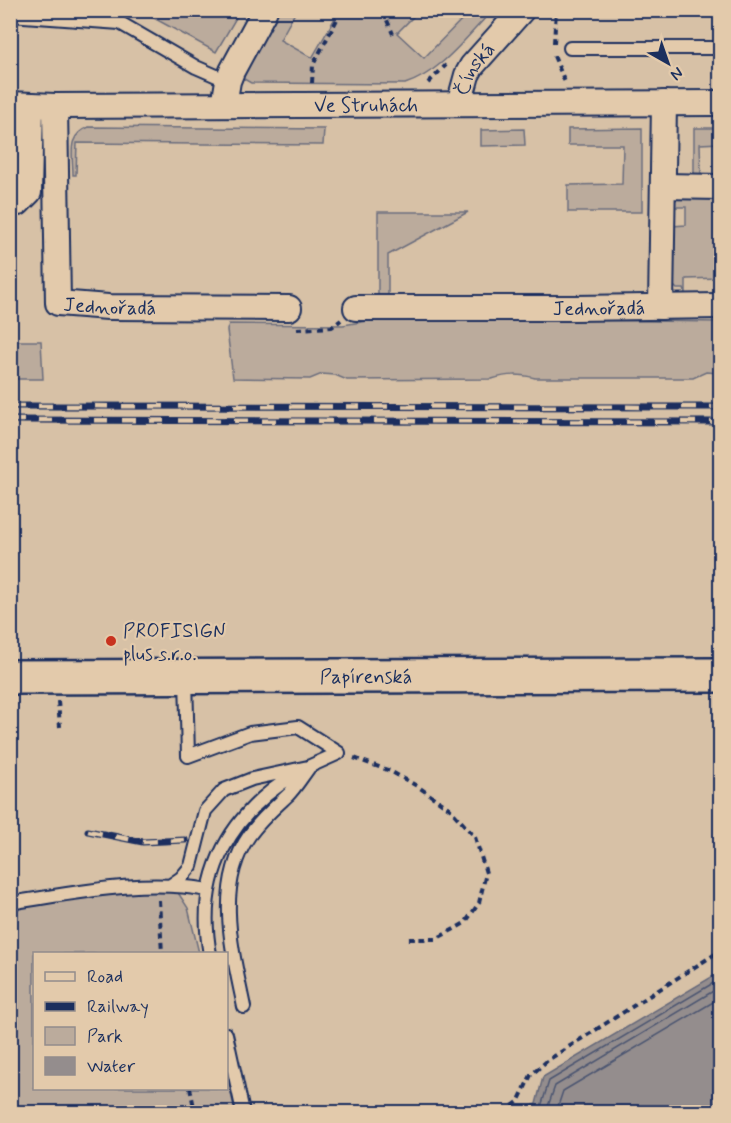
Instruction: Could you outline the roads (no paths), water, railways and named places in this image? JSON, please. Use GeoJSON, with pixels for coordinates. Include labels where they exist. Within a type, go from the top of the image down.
{"type":"FeatureCollection","features":[{"type":"Feature","properties":{"kind":"street"},"geometry":{"type":"LineString","coordinates":[[224,105],[228,81],[265,10]]}},
{"type":"Feature","properties":{"kind":"street","name":"Čínská"},"geometry":{"type":"LineString","coordinates":[[459,104],[467,75],[472,66],[522,10]]}},
{"type":"Feature","properties":{"kind":"street","name":"Jednořadá"},"geometry":{"type":"LineString","coordinates":[[662,307],[664,103]]}},
{"type":"Feature","properties":{"kind":"street","name":"Ve Struhách"},"geometry":{"type":"LineString","coordinates":[[21,104],[55,106],[720,103]]}},
{"type":"Feature","properties":{"kind":"street"},"geometry":{"type":"LineString","coordinates":[[10,203],[18,202],[29,192],[21,104]]}},
{"type":"Feature","properties":{"kind":"street","name":"Jednořadá"},"geometry":{"type":"LineString","coordinates":[[55,106],[58,303],[108,307],[289,308]]}},
{"type":"Feature","properties":{"kind":"street"},"geometry":{"type":"LineString","coordinates":[[663,186],[720,187]]}},
{"type":"Feature","properties":{"kind":"street","name":"Jednořadá"},"geometry":{"type":"LineString","coordinates":[[356,308],[720,306]]}},
{"type":"Feature","properties":{"kind":"street","name":"Papírenská"},"geometry":{"type":"LineString","coordinates":[[10,677],[720,675]]}},
{"type":"Feature","properties":{"kind":"lane"},"geometry":{"type":"LineString","coordinates":[[10,15],[120,23],[196,67],[228,81]]}},
{"type":"Feature","properties":{"kind":"lane"},"geometry":{"type":"LineString","coordinates":[[570,48],[720,48]]}},
{"type":"Feature","properties":{"kind":"lane"},"geometry":{"type":"LineString","coordinates":[[186,676],[188,756],[250,733],[298,728],[339,753],[309,766],[266,794],[243,817],[222,848],[208,890],[206,929],[210,952]]}},
{"type":"Feature","properties":{"kind":"lane"},"geometry":{"type":"LineString","coordinates":[[165,885],[182,878],[191,866],[205,811],[224,790],[252,779],[309,766]]}},
{"type":"Feature","properties":{"kind":"lane"},"geometry":{"type":"LineString","coordinates":[[244,1007],[229,932],[232,880],[238,858],[248,838],[262,819],[289,794],[309,766]]}},
{"type":"Feature","properties":{"kind":"lane"},"geometry":{"type":"LineString","coordinates":[[10,903],[140,885],[165,885],[208,890]]}},
{"type":"Feature","properties":{"kind":"lane"},"geometry":{"type":"LineString","coordinates":[[228,1043],[243,1113]]}},
{"type":"Feature","properties":{"kind":"water"},"geometry":{"type":"Polygon","coordinates":[[[720,972],[720,1112],[521,1112],[536,1104],[543,1077],[720,972]]]}},
{"type":"Feature","properties":{"kind":"railway"},"geometry":{"type":"LineString","coordinates":[[10,406],[720,407]]}},
{"type":"Feature","properties":{"kind":"railway"},"geometry":{"type":"LineString","coordinates":[[10,420],[720,422]]}},
{"type":"Feature","properties":{"kind":"railway"},"geometry":{"type":"LineString","coordinates":[[88,831],[143,842],[185,840]]}},
{"type":"Feature","properties":{"kind":"place","name":"PROFISIGN plus s.r.o."},"geometry":{"type":"Point","coordinates":[111,641]}}]}
